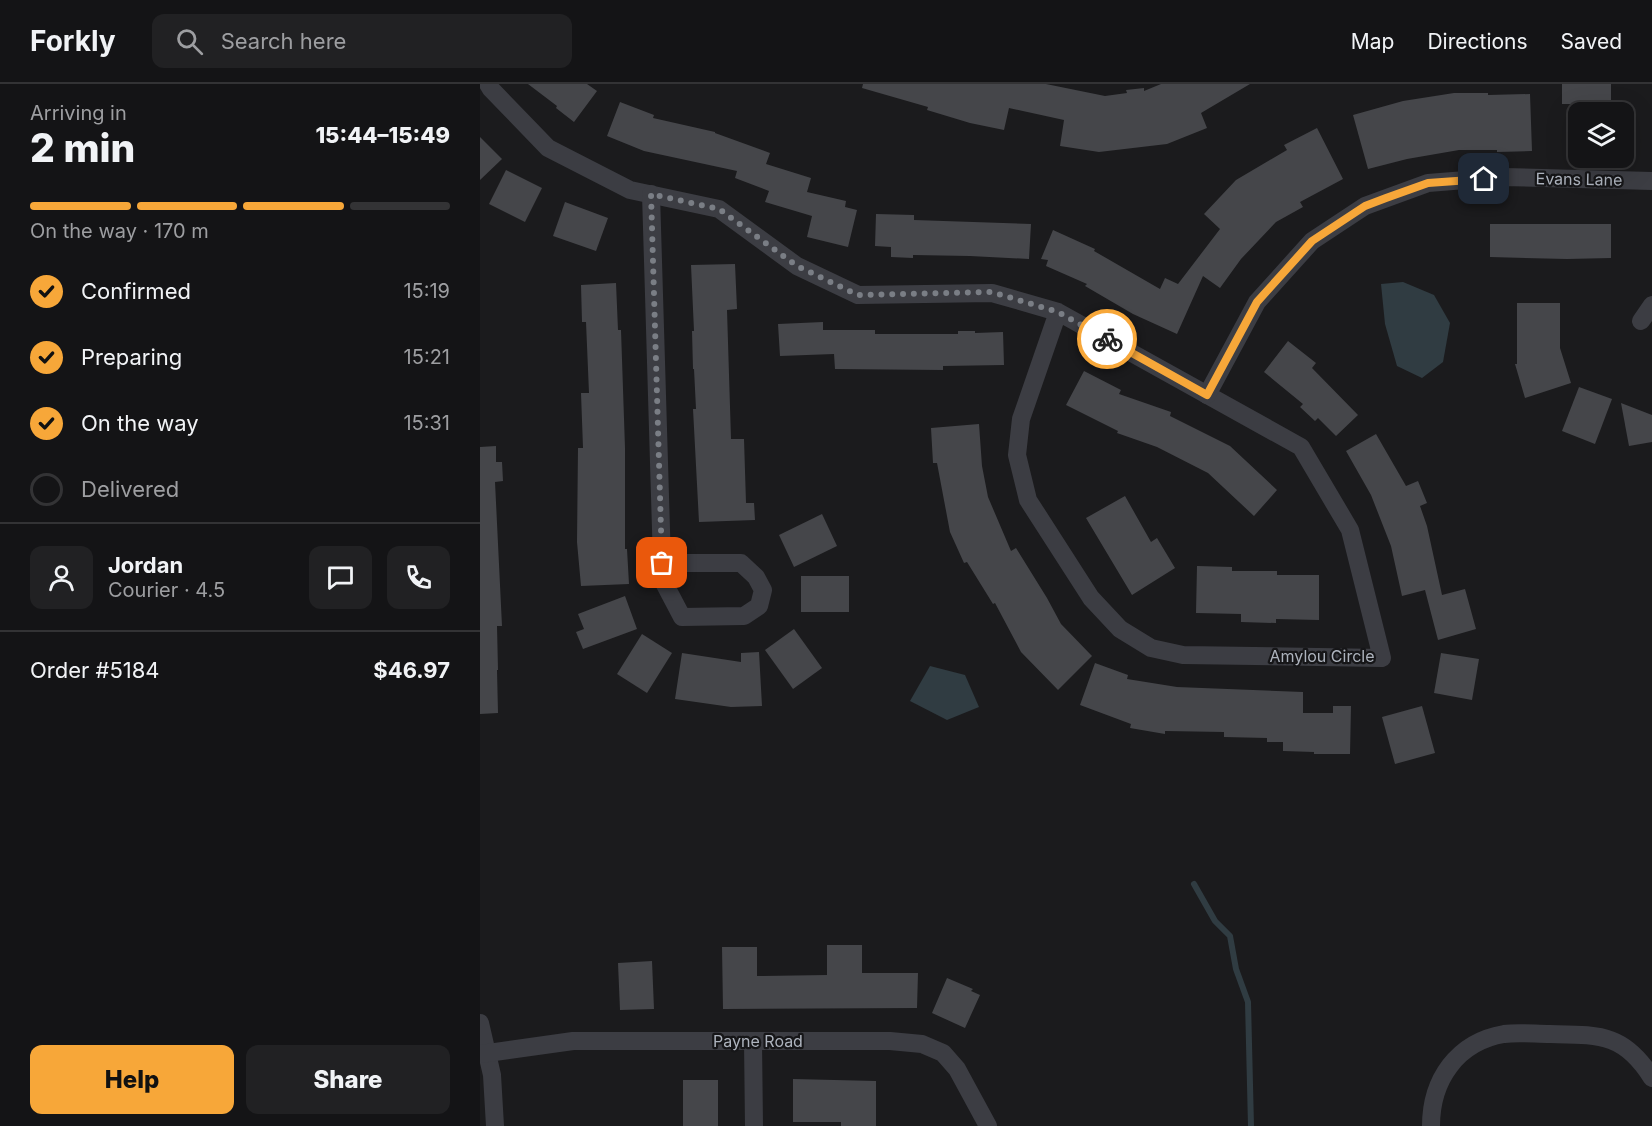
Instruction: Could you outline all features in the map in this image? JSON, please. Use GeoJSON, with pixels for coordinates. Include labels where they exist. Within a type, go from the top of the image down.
{"type":"FeatureCollection","features":[{"type":"Feature","properties":{"kind":"street","name":"Amylou Circle"},"geometry":{"type":"LineString","coordinates":[[488,84],[548,148],[630,190],[719,209],[797,266],[858,295],[992,292],[1058,312],[1301,447],[1350,530],[1382,658],[1183,655],[1151,648],[1120,629],[1091,598],[1028,500],[1017,455],[1021,419],[1058,312]]}},
{"type":"Feature","properties":{"kind":"street","name":"Evans Lane"},"geometry":{"type":"LineString","coordinates":[[1207,395],[1257,302],[1312,241],[1365,206],[1428,183],[1503,177],[1652,181]]}},
{"type":"Feature","properties":{"kind":"street"},"geometry":{"type":"LineString","coordinates":[[651,194],[662,579],[682,617],[744,616],[759,606],[762,590],[756,577],[741,563],[662,563]]}},
{"type":"Feature","properties":{"kind":"street"},"geometry":{"type":"LineString","coordinates":[[1641,321],[1652,305]]}},
{"type":"Feature","properties":{"kind":"street"},"geometry":{"type":"LineString","coordinates":[[480,1023],[483,1054],[492,1075],[495,1126]]}},
{"type":"Feature","properties":{"kind":"street"},"geometry":{"type":"LineString","coordinates":[[1431,1126],[1434,1097],[1442,1078],[1456,1057],[1481,1040],[1505,1034],[1593,1035],[1615,1040],[1642,1063],[1652,1078]]}},
{"type":"Feature","properties":{"kind":"street","name":"Payne Road"},"geometry":{"type":"LineString","coordinates":[[483,1054],[573,1041],[890,1041],[921,1044],[942,1053],[957,1069],[988,1126]]}},
{"type":"Feature","properties":{"kind":"street"},"geometry":{"type":"LineString","coordinates":[[753,1041],[754,1126]]}},
{"type":"Feature","properties":{"kind":"shaded area"},"geometry":{"type":"Polygon","coordinates":[[[1403,282],[1434,295],[1450,323],[1443,362],[1422,378],[1397,366],[1385,324],[1381,284],[1403,282]]]}},
{"type":"Feature","properties":{"kind":"shaded area"},"geometry":{"type":"Polygon","coordinates":[[[930,666],[965,675],[979,707],[947,720],[910,701],[930,666]]]}},
{"type":"Feature","properties":{"kind":"building"},"geometry":{"type":"Polygon","coordinates":[[[528,84],[587,84],[597,91],[574,122],[528,84]]]}},
{"type":"Feature","properties":{"kind":"building"},"geometry":{"type":"Polygon","coordinates":[[[863,84],[1046,84],[1105,96],[1127,93],[1126,90],[1144,88],[1144,91],[1161,84],[1250,84],[1201,113],[1207,128],[1167,144],[1099,152],[1060,146],[1064,120],[1009,108],[1004,130],[927,110],[928,107],[862,88],[863,84]]]}},
{"type":"Feature","properties":{"kind":"building"},"geometry":{"type":"Polygon","coordinates":[[[1562,84],[1611,84],[1611,102],[1562,104],[1562,84]]]}},
{"type":"Feature","properties":{"kind":"building"},"geometry":{"type":"Polygon","coordinates":[[[1454,93],[1530,94],[1532,151],[1459,150],[1407,159],[1368,169],[1353,115],[1403,101],[1454,93]]]}},
{"type":"Feature","properties":{"kind":"building"},"geometry":{"type":"Polygon","coordinates":[[[620,102],[654,115],[653,118],[715,132],[770,153],[766,164],[811,178],[807,192],[846,201],[845,207],[857,210],[848,247],[807,237],[812,216],[765,202],[769,191],[735,178],[737,171],[644,151],[607,136],[620,102]]]}},
{"type":"Feature","properties":{"kind":"building"},"geometry":{"type":"Polygon","coordinates":[[[1317,128],[1343,179],[1300,202],[1303,207],[1276,222],[1241,259],[1220,288],[1203,276],[1177,334],[1133,314],[1085,286],[1087,284],[1046,266],[1048,260],[1041,259],[1053,230],[1095,249],[1094,251],[1160,289],[1165,278],[1178,284],[1220,229],[1204,214],[1236,180],[1287,150],[1284,145],[1317,128]]]}},
{"type":"Feature","properties":{"kind":"building"},"geometry":{"type":"Polygon","coordinates":[[[480,137],[502,159],[480,180],[480,137]]]}},
{"type":"Feature","properties":{"kind":"building"},"geometry":{"type":"Polygon","coordinates":[[[506,170],[542,188],[525,222],[489,204],[506,170]]]}},
{"type":"Feature","properties":{"kind":"building"},"geometry":{"type":"Polygon","coordinates":[[[565,202],[608,218],[596,251],[553,236],[565,202]]]}},
{"type":"Feature","properties":{"kind":"building"},"geometry":{"type":"Polygon","coordinates":[[[876,214],[914,215],[914,220],[1031,224],[1029,259],[913,255],[913,258],[891,257],[891,247],[875,246],[876,214]]]}},
{"type":"Feature","properties":{"kind":"building"},"geometry":{"type":"Polygon","coordinates":[[[1490,224],[1611,224],[1611,258],[1490,257],[1490,224]]]}},
{"type":"Feature","properties":{"kind":"building"},"geometry":{"type":"Polygon","coordinates":[[[735,264],[737,309],[727,310],[731,439],[744,439],[746,503],[754,503],[755,520],[699,522],[693,409],[696,409],[691,265],[735,264]]]}},
{"type":"Feature","properties":{"kind":"building"},"geometry":{"type":"Polygon","coordinates":[[[616,283],[618,330],[621,330],[625,448],[625,549],[627,549],[629,584],[581,586],[577,542],[578,448],[583,448],[581,393],[589,393],[586,322],[582,322],[581,285],[616,283]]]}},
{"type":"Feature","properties":{"kind":"building"},"geometry":{"type":"Polygon","coordinates":[[[1517,303],[1560,303],[1560,348],[1571,383],[1525,398],[1515,364],[1517,364],[1517,303]]]}},
{"type":"Feature","properties":{"kind":"building"},"geometry":{"type":"Polygon","coordinates":[[[823,322],[823,330],[875,330],[875,334],[1003,332],[1004,365],[943,366],[943,370],[835,369],[834,354],[780,356],[778,324],[823,322]]]}},
{"type":"Feature","properties":{"kind":"building"},"geometry":{"type":"Polygon","coordinates":[[[1288,341],[1316,363],[1312,368],[1358,415],[1336,436],[1318,418],[1315,421],[1300,407],[1303,404],[1264,372],[1288,341]]]}},
{"type":"Feature","properties":{"kind":"building"},"geometry":{"type":"Polygon","coordinates":[[[1084,371],[1121,390],[1119,394],[1171,412],[1170,416],[1230,446],[1277,490],[1254,516],[1208,473],[1157,447],[1117,433],[1118,431],[1066,405],[1084,371]]]}},
{"type":"Feature","properties":{"kind":"building"},"geometry":{"type":"Polygon","coordinates":[[[1579,387],[1612,399],[1595,444],[1562,431],[1579,387]]]}},
{"type":"Feature","properties":{"kind":"building"},"geometry":{"type":"Polygon","coordinates":[[[1621,403],[1652,415],[1652,442],[1629,446],[1621,403]]]}},
{"type":"Feature","properties":{"kind":"building"},"geometry":{"type":"Polygon","coordinates":[[[979,424],[982,466],[988,497],[1011,551],[1016,548],[1061,624],[1092,656],[1058,690],[1021,652],[995,603],[993,604],[967,562],[964,563],[950,532],[937,463],[933,463],[931,428],[979,424]]]}},
{"type":"Feature","properties":{"kind":"building"},"geometry":{"type":"Polygon","coordinates":[[[1376,434],[1406,486],[1418,481],[1427,503],[1420,506],[1427,526],[1442,595],[1465,589],[1476,629],[1438,640],[1425,590],[1402,596],[1391,546],[1371,495],[1346,451],[1376,434]]]}},
{"type":"Feature","properties":{"kind":"building"},"geometry":{"type":"Polygon","coordinates":[[[496,446],[496,462],[502,462],[503,481],[495,482],[502,626],[497,626],[498,713],[480,714],[480,447],[496,446]]]}},
{"type":"Feature","properties":{"kind":"building"},"geometry":{"type":"Polygon","coordinates":[[[1125,496],[1151,542],[1157,538],[1175,568],[1132,595],[1086,518],[1125,496]]]}},
{"type":"Feature","properties":{"kind":"building"},"geometry":{"type":"Polygon","coordinates":[[[822,514],[837,546],[794,567],[779,535],[822,514]]]}},
{"type":"Feature","properties":{"kind":"building"},"geometry":{"type":"Polygon","coordinates":[[[1197,566],[1232,567],[1232,571],[1277,571],[1277,575],[1319,575],[1319,620],[1276,619],[1276,623],[1241,622],[1241,614],[1196,613],[1197,566]]]}},
{"type":"Feature","properties":{"kind":"building"},"geometry":{"type":"Polygon","coordinates":[[[801,576],[849,576],[849,612],[801,612],[801,576]]]}},
{"type":"Feature","properties":{"kind":"building"},"geometry":{"type":"Polygon","coordinates":[[[625,596],[637,629],[583,649],[576,632],[584,629],[578,614],[625,596]]]}},
{"type":"Feature","properties":{"kind":"building"},"geometry":{"type":"Polygon","coordinates":[[[794,629],[822,668],[793,689],[765,650],[794,629]]]}},
{"type":"Feature","properties":{"kind":"building"},"geometry":{"type":"Polygon","coordinates":[[[642,634],[672,653],[647,693],[617,674],[642,634]]]}},
{"type":"Feature","properties":{"kind":"building"},"geometry":{"type":"Polygon","coordinates":[[[759,652],[762,706],[731,707],[675,699],[682,653],[741,662],[741,653],[759,652]]]}},
{"type":"Feature","properties":{"kind":"building"},"geometry":{"type":"Polygon","coordinates":[[[1441,653],[1479,659],[1472,700],[1434,693],[1441,653]]]}},
{"type":"Feature","properties":{"kind":"building"},"geometry":{"type":"Polygon","coordinates":[[[1095,663],[1128,675],[1127,679],[1177,687],[1303,692],[1303,713],[1333,713],[1333,706],[1351,706],[1350,754],[1283,751],[1283,742],[1267,742],[1267,738],[1224,737],[1224,732],[1165,731],[1165,734],[1130,728],[1131,724],[1080,705],[1095,663]]]}},
{"type":"Feature","properties":{"kind":"building"},"geometry":{"type":"Polygon","coordinates":[[[1422,706],[1435,753],[1395,764],[1382,717],[1422,706]]]}},
{"type":"Feature","properties":{"kind":"building"},"geometry":{"type":"Polygon","coordinates":[[[827,945],[862,945],[862,973],[918,973],[917,1008],[723,1009],[722,947],[757,947],[757,976],[827,975],[827,945]]]}},
{"type":"Feature","properties":{"kind":"building"},"geometry":{"type":"Polygon","coordinates":[[[652,961],[654,1009],[620,1010],[618,963],[652,961]]]}},
{"type":"Feature","properties":{"kind":"building"},"geometry":{"type":"Polygon","coordinates":[[[947,978],[973,989],[971,991],[980,995],[965,1028],[932,1013],[947,978]]]}},
{"type":"Feature","properties":{"kind":"building"},"geometry":{"type":"Polygon","coordinates":[[[793,1079],[876,1081],[876,1126],[841,1126],[841,1122],[793,1122],[793,1079]]]}},
{"type":"Feature","properties":{"kind":"building"},"geometry":{"type":"Polygon","coordinates":[[[683,1080],[718,1080],[718,1126],[683,1126],[683,1080]]]}},
{"type":"Feature","properties":{"kind":"waterway"},"geometry":{"type":"LineString","coordinates":[[1194,884],[1215,921],[1230,936],[1236,969],[1248,1002],[1251,1126]]}},
{"type":"Feature","properties":{"kind":"way so far"},"geometry":{"type":"LineString","coordinates":[[662,563],[651,194],[719,209],[797,266],[858,295],[992,292],[1058,312],[1107,339]]}},
{"type":"Feature","properties":{"kind":"route"},"geometry":{"type":"LineString","coordinates":[[1107,339],[1207,395],[1257,302],[1312,241],[1365,206],[1386,198],[1428,183],[1484,179]]}}]}
